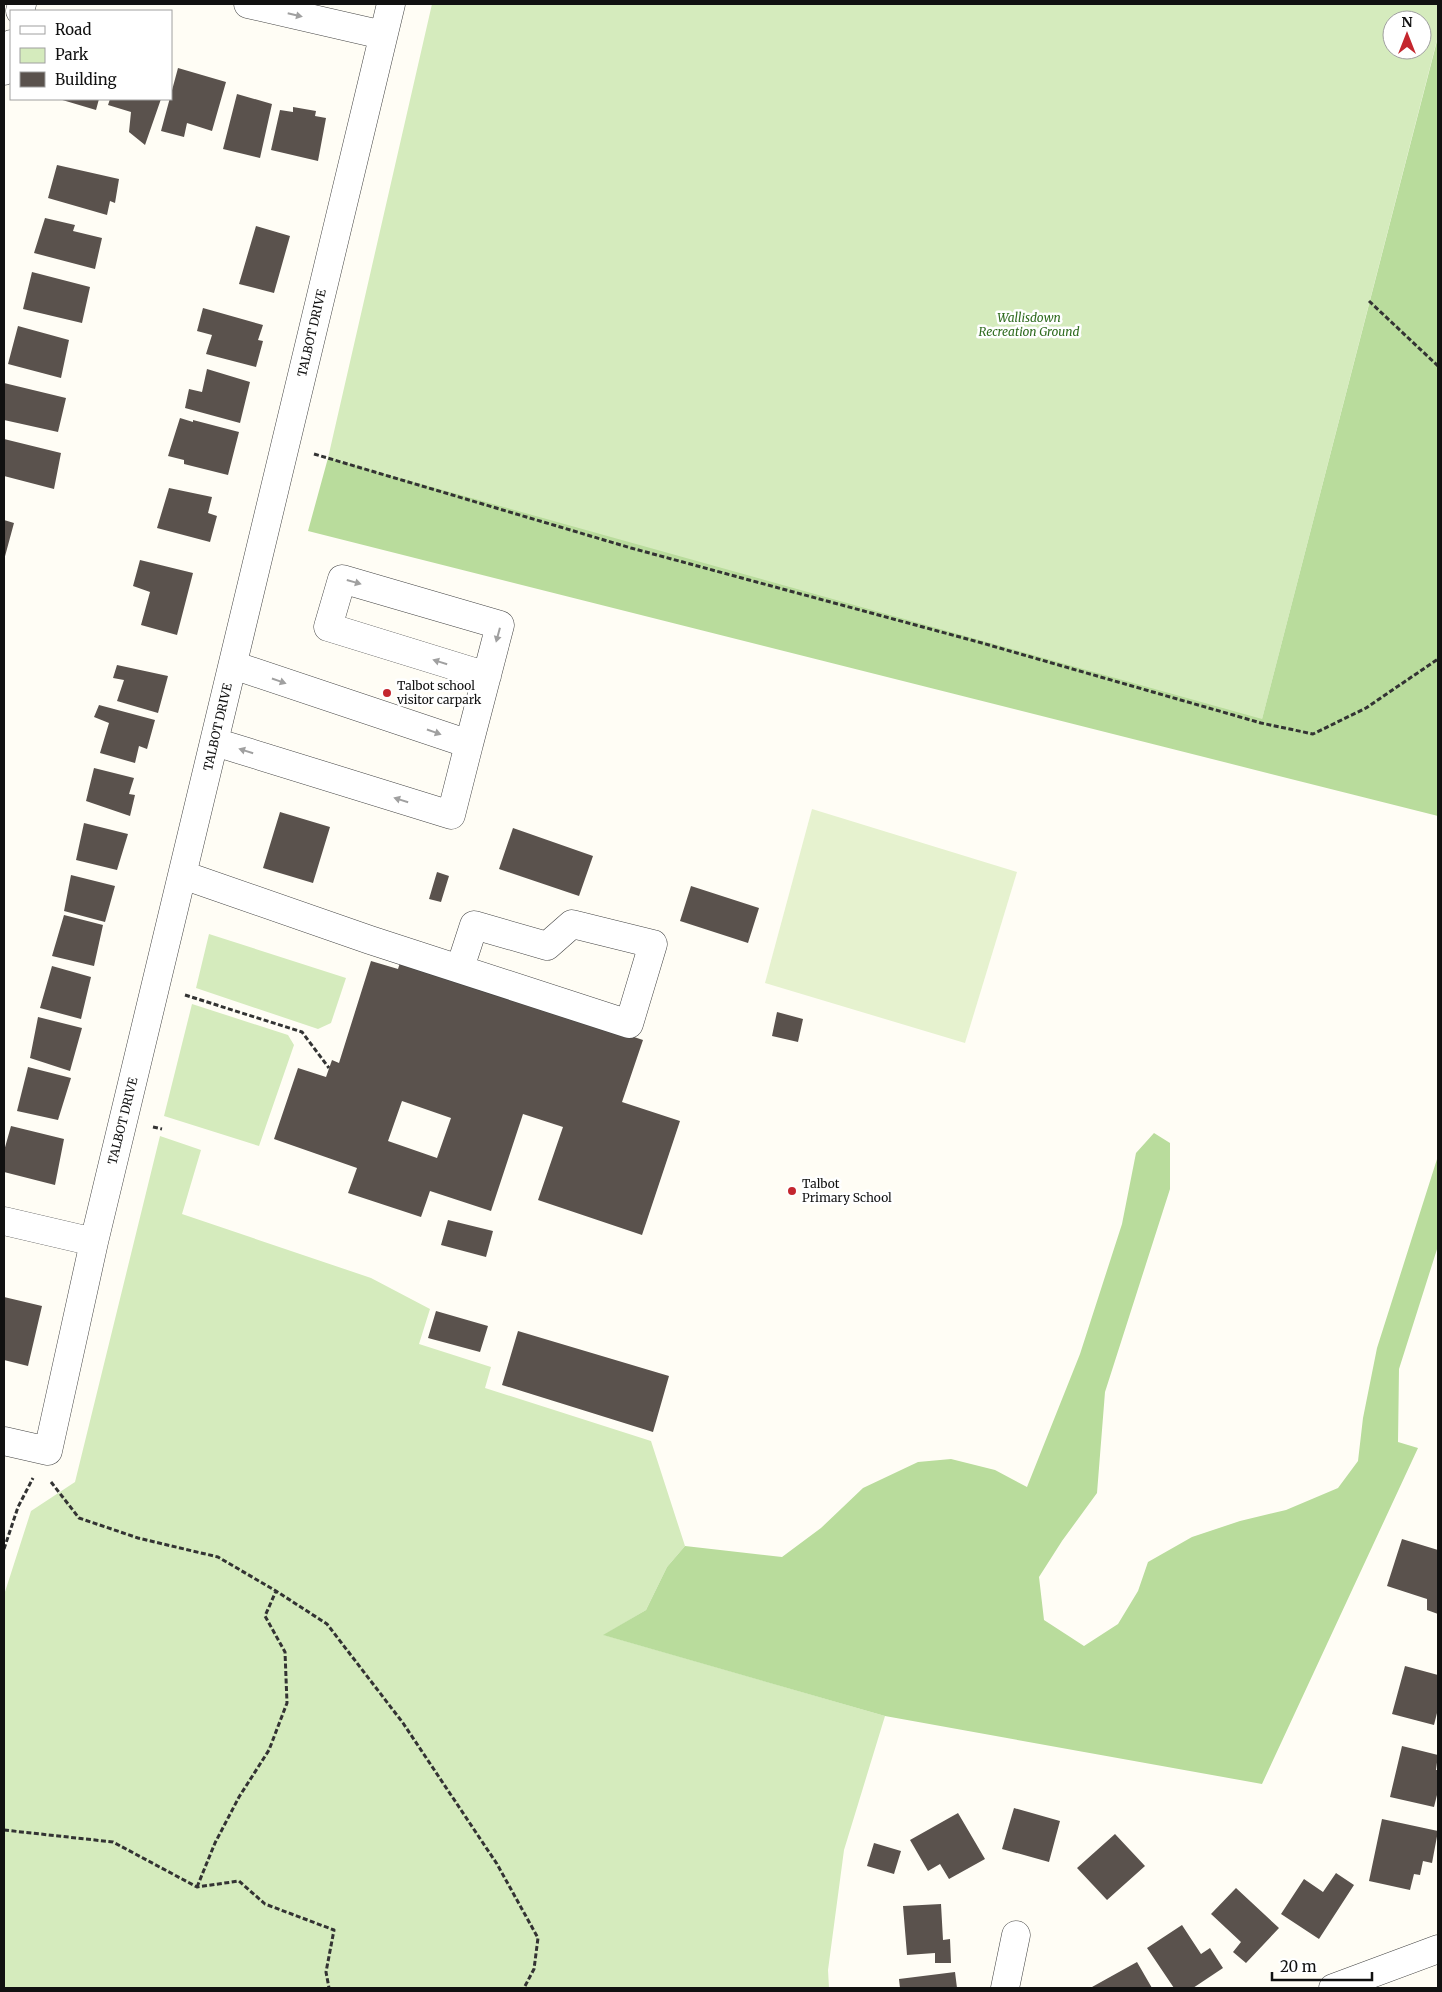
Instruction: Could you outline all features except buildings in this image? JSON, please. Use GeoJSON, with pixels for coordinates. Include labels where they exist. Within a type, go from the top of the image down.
{"type":"FeatureCollection","features":[{"type":"Feature","properties":{"kind":"street"},"geometry":{"type":"LineString","coordinates":[[248,4],[383,35]]}},
{"type":"Feature","properties":{"kind":"street","name":"TALBOT DRIVE"},"geometry":{"type":"LineString","coordinates":[[48,1451],[94,1242],[391,4]]}},
{"type":"Feature","properties":{"kind":"street"},"geometry":{"type":"LineString","coordinates":[[4,71],[10,48]]}},
{"type":"Feature","properties":{"kind":"street"},"geometry":{"type":"LineString","coordinates":[[215,742],[451,815],[469,744],[487,676],[500,625],[342,579],[328,627],[487,676]]}},
{"type":"Feature","properties":{"kind":"street"},"geometry":{"type":"LineString","coordinates":[[233,665],[469,744]]}},
{"type":"Feature","properties":{"kind":"street"},"geometry":{"type":"LineString","coordinates":[[183,875],[370,940],[629,1024],[653,944],[572,924],[547,946],[474,925],[460,968]]}},
{"type":"Feature","properties":{"kind":"street"},"geometry":{"type":"LineString","coordinates":[[4,1221],[94,1242]]}},
{"type":"Feature","properties":{"kind":"street"},"geometry":{"type":"LineString","coordinates":[[4,1441],[48,1451]]}},
{"type":"Feature","properties":{"kind":"street"},"geometry":{"type":"LineString","coordinates":[[1005,1988],[1016,1935]]}},
{"type":"Feature","properties":{"kind":"street"},"geometry":{"type":"LineString","coordinates":[[1333,1988],[1438,1949]]}},
{"type":"Feature","properties":{"kind":"path"},"geometry":{"type":"LineString","coordinates":[[1369,301],[1438,366]]}},
{"type":"Feature","properties":{"kind":"path"},"geometry":{"type":"LineString","coordinates":[[285,445],[631,548],[982,643],[1261,723],[1313,734],[1366,708],[1438,659]]}},
{"type":"Feature","properties":{"kind":"path"},"geometry":{"type":"LineString","coordinates":[[194,997],[302,1032],[329,1068]]}},
{"type":"Feature","properties":{"kind":"path"},"geometry":{"type":"LineString","coordinates":[[4,1549],[18,1507],[48,1451]]}},
{"type":"Feature","properties":{"kind":"path"},"geometry":{"type":"LineString","coordinates":[[48,1451],[47,1478],[79,1518],[138,1538],[218,1557],[327,1624],[403,1723],[497,1864],[538,1938],[534,1969],[524,1988]]}},
{"type":"Feature","properties":{"kind":"path"},"geometry":{"type":"LineString","coordinates":[[197,1887],[215,1843],[239,1797],[269,1750],[287,1702],[285,1652],[265,1616],[276,1591]]}},
{"type":"Feature","properties":{"kind":"path"},"geometry":{"type":"LineString","coordinates":[[4,1830],[113,1842],[197,1887],[239,1881],[266,1904],[334,1930],[326,1972],[329,1988]]}},
{"type":"Feature","properties":{"kind":"green space","name":"Wallisdown Recreation Ground"},"geometry":{"type":"Polygon","coordinates":[[[432,4],[1438,4],[1438,36],[1432,59],[1432,10],[1382,10],[1382,60],[1432,60],[1261,723],[328,458],[432,4]]]}},
{"type":"Feature","properties":{"kind":"green space"},"geometry":{"type":"Polygon","coordinates":[[[1438,37],[1438,816],[308,531],[328,458],[1262,719],[1438,37]]]}},
{"type":"Feature","properties":{"kind":"green space"},"geometry":{"type":"Polygon","coordinates":[[[812,809],[1017,872],[965,1043],[765,983],[812,809]]]}},
{"type":"Feature","properties":{"kind":"green space"},"geometry":{"type":"Polygon","coordinates":[[[209,934],[346,978],[331,1023],[318,1029],[196,988],[209,934]]]}},
{"type":"Feature","properties":{"kind":"green space"},"geometry":{"type":"Polygon","coordinates":[[[192,1004],[288,1035],[294,1045],[259,1146],[164,1116],[192,1004]]]}},
{"type":"Feature","properties":{"kind":"green space"},"geometry":{"type":"Polygon","coordinates":[[[1154,1133],[1170,1143],[1170,1189],[1105,1392],[1097,1493],[1062,1541],[1039,1577],[1044,1620],[1084,1646],[1118,1624],[1138,1591],[1148,1562],[1192,1537],[1240,1521],[1286,1510],[1338,1488],[1358,1461],[1363,1418],[1377,1348],[1438,1156],[1438,1246],[1399,1369],[1398,1442],[1418,1448],[1262,1784],[885,1716],[603,1635],[646,1610],[667,1567],[685,1546],[782,1557],[821,1528],[863,1488],[918,1462],[951,1459],[995,1470],[1027,1487],[1080,1354],[1122,1224],[1136,1153],[1154,1133]]]}},
{"type":"Feature","properties":{"kind":"green space"},"geometry":{"type":"Polygon","coordinates":[[[160,1136],[201,1150],[182,1214],[371,1278],[430,1309],[419,1344],[491,1367],[485,1388],[651,1441],[685,1546],[667,1567],[646,1610],[604,1635],[885,1716],[844,1850],[828,1970],[829,1988],[4,1988],[4,1595],[31,1511],[75,1482],[160,1136]]]}},
{"type":"Feature","properties":{"kind":"place","name":"Talbot school visitor carpark"},"geometry":{"type":"Point","coordinates":[387,693]}},
{"type":"Feature","properties":{"kind":"place","name":"Talbot Primary School"},"geometry":{"type":"Point","coordinates":[792,1191]}}]}
